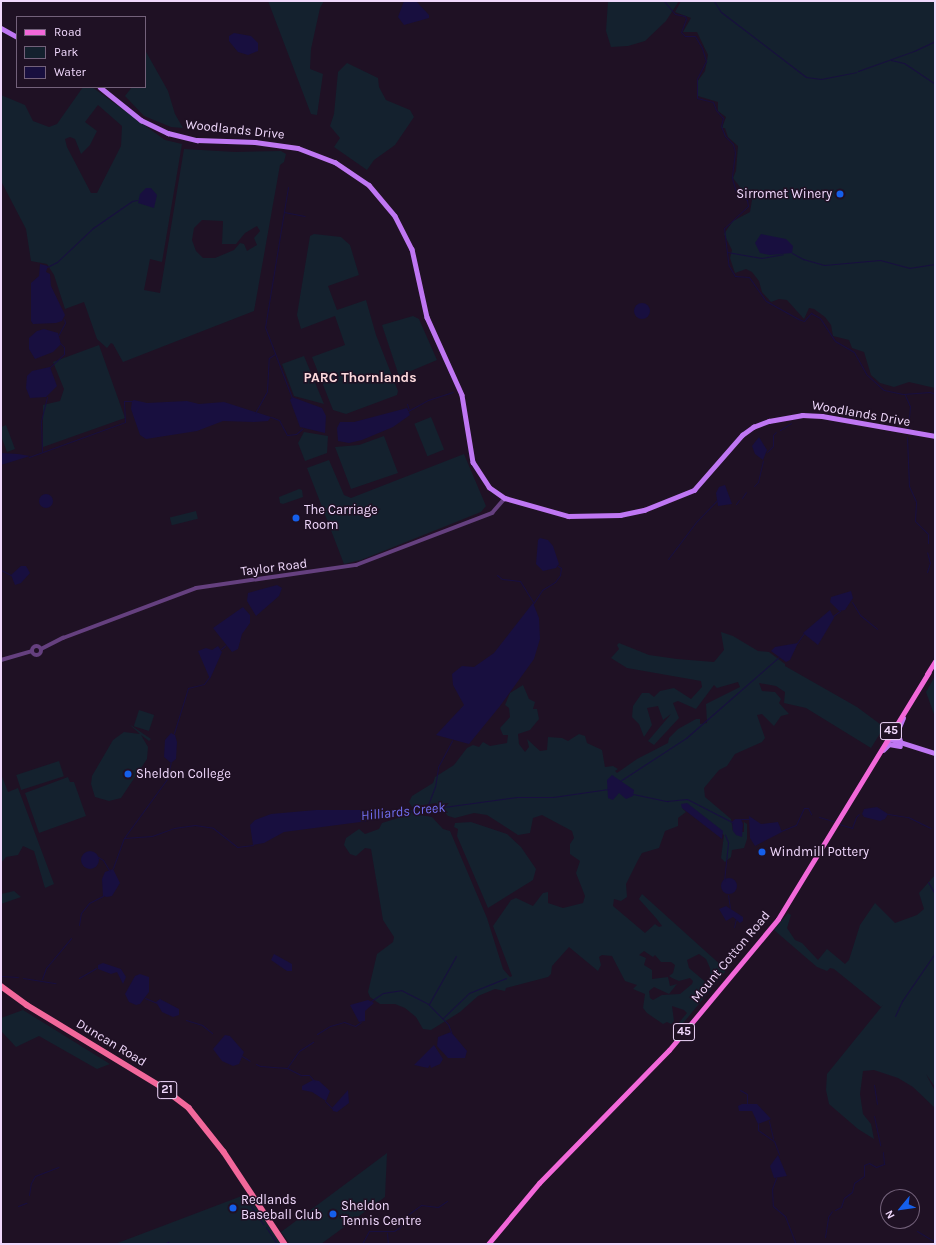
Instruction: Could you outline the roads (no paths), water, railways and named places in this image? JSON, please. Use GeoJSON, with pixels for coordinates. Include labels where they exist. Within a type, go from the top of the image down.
{"type":"FeatureCollection","features":[{"type":"Feature","properties":{"kind":"highway","name":"Duncan Road"},"geometry":{"type":"LineString","coordinates":[[1,986],[27,1005],[160,1086],[189,1108],[218,1142],[285,1244]]}},
{"type":"Feature","properties":{"kind":"main road"},"geometry":{"type":"LineString","coordinates":[[1,28],[16,36]]}},
{"type":"Feature","properties":{"kind":"main road","name":"Woodlands Drive"},"geometry":{"type":"LineString","coordinates":[[101,88],[140,120],[168,133],[197,140],[255,142],[303,150],[320,155],[352,172],[378,195],[395,216],[412,249],[427,317],[462,395],[472,462],[489,487],[505,498],[568,516],[620,515],[642,511],[694,490],[742,434],[753,427],[769,421],[802,415],[822,416],[935,436]]}},
{"type":"Feature","properties":{"kind":"main road","name":"Mount Cotton Road"},"geometry":{"type":"LineString","coordinates":[[855,791],[883,750],[888,738],[908,709],[935,661]]}},
{"type":"Feature","properties":{"kind":"main road","name":"Mount Cotton Road"},"geometry":{"type":"LineString","coordinates":[[488,1244],[539,1183],[669,1050],[778,919],[929,672]]}},
{"type":"Feature","properties":{"kind":"main road"},"geometry":{"type":"LineString","coordinates":[[900,741],[897,732],[908,709]]}},
{"type":"Feature","properties":{"kind":"main road"},"geometry":{"type":"LineString","coordinates":[[888,738],[900,741],[911,747]]}},
{"type":"Feature","properties":{"kind":"main road"},"geometry":{"type":"LineString","coordinates":[[888,738],[911,747]]}},
{"type":"Feature","properties":{"kind":"main road"},"geometry":{"type":"LineString","coordinates":[[883,750],[889,744],[911,747],[935,753]]}},
{"type":"Feature","properties":{"kind":"street","name":"Taylor Road"},"geometry":{"type":"LineString","coordinates":[[1,660],[32,651],[36,646],[41,649],[63,638],[196,588],[356,565],[492,513],[505,498]]}},
{"type":"Feature","properties":{"kind":"water"},"geometry":{"type":"Polygon","coordinates":[[[404,1],[416,1],[429,15],[429,18],[404,25],[398,17],[404,1]]]}},
{"type":"Feature","properties":{"kind":"water"},"geometry":{"type":"Polygon","coordinates":[[[234,33],[251,36],[258,43],[258,51],[248,55],[238,52],[229,41],[229,36],[234,33]]]}},
{"type":"Feature","properties":{"kind":"water"},"geometry":{"type":"Polygon","coordinates":[[[146,188],[151,188],[157,195],[154,208],[138,203],[140,194],[146,188]]]}},
{"type":"Feature","properties":{"kind":"water"},"geometry":{"type":"Polygon","coordinates":[[[761,234],[786,239],[793,246],[792,253],[770,255],[760,253],[755,243],[761,234]]]}},
{"type":"Feature","properties":{"kind":"water"},"geometry":{"type":"Polygon","coordinates":[[[40,264],[48,266],[46,272],[50,274],[51,286],[65,315],[62,321],[56,323],[33,324],[31,321],[31,283],[39,276],[40,264]]]}},
{"type":"Feature","properties":{"kind":"water"},"geometry":{"type":"Polygon","coordinates":[[[642,303],[648,305],[650,311],[648,317],[642,319],[636,317],[634,311],[636,305],[642,303]]]}},
{"type":"Feature","properties":{"kind":"water"},"geometry":{"type":"Polygon","coordinates":[[[44,329],[58,333],[61,344],[53,352],[35,359],[29,349],[29,338],[37,331],[44,329]]]}},
{"type":"Feature","properties":{"kind":"water"},"geometry":{"type":"Polygon","coordinates":[[[50,367],[57,386],[46,397],[30,398],[26,388],[27,376],[32,371],[50,367]]]}},
{"type":"Feature","properties":{"kind":"water"},"geometry":{"type":"Polygon","coordinates":[[[292,397],[322,408],[326,416],[325,433],[300,427],[290,400],[292,397]]]}},
{"type":"Feature","properties":{"kind":"water"},"geometry":{"type":"Polygon","coordinates":[[[134,400],[147,403],[187,401],[199,404],[224,402],[271,417],[268,421],[223,421],[197,431],[146,439],[140,435],[131,409],[132,401],[134,400]]]}},
{"type":"Feature","properties":{"kind":"water"},"geometry":{"type":"Polygon","coordinates":[[[407,408],[410,415],[393,427],[362,440],[349,443],[338,441],[337,428],[340,422],[354,422],[407,408]]]}},
{"type":"Feature","properties":{"kind":"water"},"geometry":{"type":"Polygon","coordinates":[[[759,437],[767,450],[763,460],[755,454],[752,446],[759,437]]]}},
{"type":"Feature","properties":{"kind":"water"},"geometry":{"type":"Polygon","coordinates":[[[1,453],[18,454],[30,456],[1,465],[1,453]]]}},
{"type":"Feature","properties":{"kind":"water"},"geometry":{"type":"Polygon","coordinates":[[[725,485],[732,504],[718,506],[716,493],[719,487],[725,485]]]}},
{"type":"Feature","properties":{"kind":"water"},"geometry":{"type":"Polygon","coordinates":[[[43,494],[49,494],[53,498],[53,504],[49,508],[43,508],[39,504],[39,498],[43,494]]]}},
{"type":"Feature","properties":{"kind":"water"},"geometry":{"type":"Polygon","coordinates":[[[540,538],[548,540],[553,546],[559,564],[556,568],[543,571],[536,564],[538,540],[540,538]]]}},
{"type":"Feature","properties":{"kind":"water"},"geometry":{"type":"Polygon","coordinates":[[[21,566],[26,566],[30,573],[21,583],[15,585],[11,575],[21,566]]]}},
{"type":"Feature","properties":{"kind":"water"},"geometry":{"type":"Polygon","coordinates":[[[277,585],[282,588],[279,596],[256,616],[247,601],[248,593],[277,585]]]}},
{"type":"Feature","properties":{"kind":"water"},"geometry":{"type":"Polygon","coordinates":[[[851,591],[853,598],[845,610],[839,611],[830,602],[831,597],[851,591]]]}},
{"type":"Feature","properties":{"kind":"water"},"geometry":{"type":"Polygon","coordinates":[[[533,603],[539,618],[540,639],[534,659],[500,706],[469,744],[436,735],[464,705],[453,685],[452,674],[462,666],[474,667],[494,653],[533,603]]]}},
{"type":"Feature","properties":{"kind":"water"},"geometry":{"type":"Polygon","coordinates":[[[243,607],[250,615],[250,623],[242,634],[238,649],[232,652],[213,628],[243,607]]]}},
{"type":"Feature","properties":{"kind":"water"},"geometry":{"type":"Polygon","coordinates":[[[830,610],[834,618],[818,645],[803,633],[830,610]]]}},
{"type":"Feature","properties":{"kind":"water"},"geometry":{"type":"Polygon","coordinates":[[[798,643],[790,660],[786,662],[771,651],[775,647],[798,643]]]}},
{"type":"Feature","properties":{"kind":"water"},"geometry":{"type":"Polygon","coordinates":[[[218,646],[222,652],[210,679],[198,651],[206,648],[212,650],[218,646]]]}},
{"type":"Feature","properties":{"kind":"water"},"geometry":{"type":"Polygon","coordinates":[[[171,733],[175,735],[177,742],[176,759],[171,763],[164,757],[165,740],[171,733]]]}},
{"type":"Feature","properties":{"kind":"water"},"geometry":{"type":"Polygon","coordinates":[[[612,775],[634,790],[633,796],[626,799],[619,793],[613,800],[608,798],[607,780],[612,775]]]}},
{"type":"Feature","properties":{"kind":"water"},"geometry":{"type":"Polygon","coordinates":[[[687,803],[723,831],[722,839],[682,808],[681,804],[687,803]]]}},
{"type":"Feature","properties":{"kind":"water"},"geometry":{"type":"Polygon","coordinates":[[[877,807],[888,814],[885,819],[880,821],[864,817],[862,814],[864,809],[877,807]]]}},
{"type":"Feature","properties":{"kind":"water"},"geometry":{"type":"Polygon","coordinates":[[[316,810],[382,810],[385,815],[383,819],[284,832],[264,843],[253,845],[250,825],[255,820],[271,814],[316,810]]]}},
{"type":"Feature","properties":{"kind":"water"},"geometry":{"type":"Polygon","coordinates":[[[749,816],[761,824],[778,822],[782,832],[755,846],[750,838],[749,816]]]}},
{"type":"Feature","properties":{"kind":"water"},"geometry":{"type":"Polygon","coordinates":[[[735,819],[741,819],[743,824],[742,837],[736,835],[733,831],[732,822],[735,819]]]}},
{"type":"Feature","properties":{"kind":"water"},"geometry":{"type":"Polygon","coordinates":[[[90,851],[96,854],[99,860],[96,866],[90,869],[84,866],[81,860],[84,854],[90,851]]]}},
{"type":"Feature","properties":{"kind":"water"},"geometry":{"type":"Polygon","coordinates":[[[113,869],[120,883],[112,896],[103,896],[102,879],[105,872],[113,869]]]}},
{"type":"Feature","properties":{"kind":"water"},"geometry":{"type":"Polygon","coordinates":[[[726,878],[732,878],[737,883],[735,892],[732,894],[726,894],[721,889],[721,883],[726,878]]]}},
{"type":"Feature","properties":{"kind":"water"},"geometry":{"type":"Polygon","coordinates":[[[726,906],[743,917],[743,921],[740,923],[733,917],[726,921],[719,909],[726,906]]]}},
{"type":"Feature","properties":{"kind":"water"},"geometry":{"type":"Polygon","coordinates":[[[274,954],[292,964],[292,971],[287,971],[271,960],[274,954]]]}},
{"type":"Feature","properties":{"kind":"water"},"geometry":{"type":"Polygon","coordinates":[[[103,963],[121,969],[126,977],[123,984],[117,972],[111,974],[98,969],[98,965],[103,963]]]}},
{"type":"Feature","properties":{"kind":"water"},"geometry":{"type":"Polygon","coordinates":[[[140,974],[149,977],[149,992],[140,1004],[136,1005],[129,1002],[125,994],[135,976],[140,974]]]}},
{"type":"Feature","properties":{"kind":"water"},"geometry":{"type":"Polygon","coordinates":[[[160,999],[179,1009],[179,1015],[173,1017],[162,1012],[156,1002],[160,999]]]}},
{"type":"Feature","properties":{"kind":"water"},"geometry":{"type":"Polygon","coordinates":[[[368,1000],[374,1003],[365,1011],[365,1021],[359,1022],[350,1005],[368,1000]]]}},
{"type":"Feature","properties":{"kind":"water"},"geometry":{"type":"Polygon","coordinates":[[[451,1032],[467,1051],[465,1058],[448,1058],[437,1046],[438,1037],[451,1032]]]}},
{"type":"Feature","properties":{"kind":"water"},"geometry":{"type":"Polygon","coordinates":[[[225,1035],[230,1036],[244,1052],[239,1064],[233,1066],[222,1061],[213,1049],[225,1035]]]}},
{"type":"Feature","properties":{"kind":"water"},"geometry":{"type":"Polygon","coordinates":[[[434,1045],[443,1059],[440,1064],[431,1068],[430,1065],[428,1068],[414,1065],[434,1045]]]}},
{"type":"Feature","properties":{"kind":"water"},"geometry":{"type":"Polygon","coordinates":[[[313,1080],[319,1081],[330,1091],[326,1101],[312,1092],[302,1090],[302,1086],[313,1080]]]}},
{"type":"Feature","properties":{"kind":"water"},"geometry":{"type":"Polygon","coordinates":[[[348,1090],[349,1103],[337,1112],[333,1111],[332,1108],[348,1090]]]}},
{"type":"Feature","properties":{"kind":"water"},"geometry":{"type":"Polygon","coordinates":[[[742,1104],[757,1104],[771,1119],[758,1124],[752,1111],[739,1111],[738,1106],[742,1104]]]}},
{"type":"Feature","properties":{"kind":"water"},"geometry":{"type":"Polygon","coordinates":[[[778,1155],[787,1176],[774,1178],[770,1166],[778,1155]]]}},
{"type":"Feature","properties":{"kind":"waterway"},"geometry":{"type":"LineString","coordinates":[[664,1],[675,14],[685,16],[686,19],[681,32],[685,36],[695,36],[702,48],[706,61],[697,79],[697,98],[713,102],[716,110],[723,118],[721,126],[725,136],[733,144],[735,152],[732,178],[736,192],[747,200],[748,206],[724,228],[729,266],[735,276],[749,277],[766,301],[798,319],[804,321],[811,313],[820,318],[835,341],[854,352],[866,374],[884,390],[903,394],[930,392],[935,394]]}},
{"type":"Feature","properties":{"kind":"waterway"},"geometry":{"type":"LineString","coordinates":[[714,1],[721,12],[806,77],[821,79],[856,72]]}},
{"type":"Feature","properties":{"kind":"waterway"},"geometry":{"type":"LineString","coordinates":[[858,71],[914,51],[935,41]]}},
{"type":"Feature","properties":{"kind":"waterway"},"geometry":{"type":"LineString","coordinates":[[891,60],[904,63],[935,84]]}},
{"type":"Feature","properties":{"kind":"waterway"},"geometry":{"type":"LineString","coordinates":[[288,187],[265,327],[292,398]]}},
{"type":"Feature","properties":{"kind":"waterway"},"geometry":{"type":"LineString","coordinates":[[47,267],[57,262],[93,228],[132,201],[137,200]]}},
{"type":"Feature","properties":{"kind":"waterway"},"geometry":{"type":"LineString","coordinates":[[284,212],[305,216]]}},
{"type":"Feature","properties":{"kind":"waterway"},"geometry":{"type":"LineString","coordinates":[[727,252],[761,258],[783,254]]}},
{"type":"Feature","properties":{"kind":"waterway"},"geometry":{"type":"LineString","coordinates":[[792,253],[803,259],[824,265],[880,260],[909,268],[935,264]]}},
{"type":"Feature","properties":{"kind":"waterway"},"geometry":{"type":"LineString","coordinates":[[58,336],[65,323],[64,319]]}},
{"type":"Feature","properties":{"kind":"waterway"},"geometry":{"type":"LineString","coordinates":[[49,368],[64,354],[64,347],[60,343]]}},
{"type":"Feature","properties":{"kind":"waterway"},"geometry":{"type":"LineString","coordinates":[[255,413],[267,391],[269,358],[275,354]]}},
{"type":"Feature","properties":{"kind":"waterway"},"geometry":{"type":"LineString","coordinates":[[408,411],[428,400],[453,392]]}},
{"type":"Feature","properties":{"kind":"waterway"},"geometry":{"type":"LineString","coordinates":[[905,395],[910,406],[908,429]]}},
{"type":"Feature","properties":{"kind":"waterway"},"geometry":{"type":"LineString","coordinates":[[42,451],[41,421],[47,397]]}},
{"type":"Feature","properties":{"kind":"waterway"},"geometry":{"type":"LineString","coordinates":[[29,457],[125,422],[124,401],[132,401]]}},
{"type":"Feature","properties":{"kind":"waterway"},"geometry":{"type":"LineString","coordinates":[[407,404],[409,410]]}},
{"type":"Feature","properties":{"kind":"waterway"},"geometry":{"type":"LineString","coordinates":[[271,417],[279,420],[287,435],[296,434],[302,429]]}},
{"type":"Feature","properties":{"kind":"waterway"},"geometry":{"type":"LineString","coordinates":[[780,430],[791,423]]}},
{"type":"Feature","properties":{"kind":"waterway"},"geometry":{"type":"LineString","coordinates":[[767,452],[773,446],[773,435],[776,432]]}},
{"type":"Feature","properties":{"kind":"waterway"},"geometry":{"type":"LineString","coordinates":[[907,437],[909,486],[916,502],[915,521],[928,534],[928,543]]}},
{"type":"Feature","properties":{"kind":"waterway"},"geometry":{"type":"LineString","coordinates":[[754,486],[758,482],[763,461]]}},
{"type":"Feature","properties":{"kind":"waterway"},"geometry":{"type":"LineString","coordinates":[[742,498],[746,492]]}},
{"type":"Feature","properties":{"kind":"waterway"},"geometry":{"type":"LineString","coordinates":[[668,559],[697,521],[717,500]]}},
{"type":"Feature","properties":{"kind":"waterway"},"geometry":{"type":"LineString","coordinates":[[736,504],[739,500]]}},
{"type":"Feature","properties":{"kind":"waterway"},"geometry":{"type":"LineString","coordinates":[[927,552],[930,563],[927,572]]}},
{"type":"Feature","properties":{"kind":"waterway"},"geometry":{"type":"LineString","coordinates":[[533,604],[542,590],[555,582],[560,575],[561,568],[558,566]]}},
{"type":"Feature","properties":{"kind":"waterway"},"geometry":{"type":"LineString","coordinates":[[1,570],[11,575]]}},
{"type":"Feature","properties":{"kind":"waterway"},"geometry":{"type":"LineString","coordinates":[[497,575],[502,579],[520,581],[533,602]]}},
{"type":"Feature","properties":{"kind":"waterway"},"geometry":{"type":"LineString","coordinates":[[852,602],[860,615],[877,629]]}},
{"type":"Feature","properties":{"kind":"waterway"},"geometry":{"type":"LineString","coordinates":[[833,616],[840,611]]}},
{"type":"Feature","properties":{"kind":"waterway"},"geometry":{"type":"LineString","coordinates":[[797,643],[804,633]]}},
{"type":"Feature","properties":{"kind":"waterway"},"geometry":{"type":"LineString","coordinates":[[221,649],[226,645]]}},
{"type":"Feature","properties":{"kind":"waterway"},"geometry":{"type":"LineString","coordinates":[[620,781],[686,738],[779,657]]}},
{"type":"Feature","properties":{"kind":"waterway"},"geometry":{"type":"LineString","coordinates":[[174,733],[188,688],[204,684],[209,677]]}},
{"type":"Feature","properties":{"kind":"waterway"},"geometry":{"type":"LineString","coordinates":[[426,810],[435,787],[438,767],[452,741]]}},
{"type":"Feature","properties":{"kind":"waterway"},"geometry":{"type":"LineString","coordinates":[[113,868],[124,838],[167,779],[171,762]]}},
{"type":"Feature","properties":{"kind":"waterway","name":"Hilliards Creek"},"geometry":{"type":"LineString","coordinates":[[385,815],[517,797],[553,797],[608,789]]}},
{"type":"Feature","properties":{"kind":"waterway","name":"Hilliards Creek"},"geometry":{"type":"LineString","coordinates":[[633,794],[667,801],[687,799],[732,822]]}},
{"type":"Feature","properties":{"kind":"waterway","name":"Hilliards Creek"},"geometry":{"type":"LineString","coordinates":[[781,831],[796,825],[804,808],[808,808],[811,814]]}},
{"type":"Feature","properties":{"kind":"waterway"},"geometry":{"type":"LineString","coordinates":[[839,824],[852,828],[856,817],[859,814]]}},
{"type":"Feature","properties":{"kind":"waterway"},"geometry":{"type":"LineString","coordinates":[[888,814],[908,817],[931,828]]}},
{"type":"Feature","properties":{"kind":"waterway","name":"Hilliards Creek"},"geometry":{"type":"LineString","coordinates":[[819,817],[833,821]]}},
{"type":"Feature","properties":{"kind":"waterway","name":"Hilliards Creek"},"geometry":{"type":"LineString","coordinates":[[741,819],[749,819]]}},
{"type":"Feature","properties":{"kind":"waterway","name":"Hilliards Creek"},"geometry":{"type":"LineString","coordinates":[[124,838],[152,836],[174,828],[195,825],[213,828],[237,847],[253,845]]}},
{"type":"Feature","properties":{"kind":"waterway"},"geometry":{"type":"LineString","coordinates":[[724,881],[728,842],[725,835]]}},
{"type":"Feature","properties":{"kind":"waterway"},"geometry":{"type":"LineString","coordinates":[[98,857],[103,860],[109,870]]}},
{"type":"Feature","properties":{"kind":"waterway"},"geometry":{"type":"LineString","coordinates":[[928,882],[935,894]]}},
{"type":"Feature","properties":{"kind":"waterway"},"geometry":{"type":"LineString","coordinates":[[728,895],[730,908]]}},
{"type":"Feature","properties":{"kind":"waterway","name":"Hilliards Creek"},"geometry":{"type":"LineString","coordinates":[[79,925],[81,913],[89,903],[103,896]]}},
{"type":"Feature","properties":{"kind":"waterway"},"geometry":{"type":"LineString","coordinates":[[734,927],[736,919]]}},
{"type":"Feature","properties":{"kind":"waterway","name":"Hilliards Creek"},"geometry":{"type":"LineString","coordinates":[[42,979],[46,968],[71,938]]}},
{"type":"Feature","properties":{"kind":"waterway"},"geometry":{"type":"LineString","coordinates":[[895,1016],[902,1001],[935,953]]}},
{"type":"Feature","properties":{"kind":"waterway"},"geometry":{"type":"LineString","coordinates":[[429,1004],[456,956]]}},
{"type":"Feature","properties":{"kind":"waterway","name":"Hilliards Creek"},"geometry":{"type":"LineString","coordinates":[[79,978],[96,968]]}},
{"type":"Feature","properties":{"kind":"waterway","name":"Hilliards Creek"},"geometry":{"type":"LineString","coordinates":[[1,976],[18,977]]}},
{"type":"Feature","properties":{"kind":"waterway","name":"Hilliards Creek"},"geometry":{"type":"LineString","coordinates":[[23,978],[56,983]]}},
{"type":"Feature","properties":{"kind":"waterway"},"geometry":{"type":"LineString","coordinates":[[443,1018],[469,993],[506,978]]}},
{"type":"Feature","properties":{"kind":"waterway"},"geometry":{"type":"LineString","coordinates":[[371,1001],[383,993],[401,990],[428,1004],[448,1024],[451,1032]]}},
{"type":"Feature","properties":{"kind":"waterway","name":"Hilliards Creek"},"geometry":{"type":"LineString","coordinates":[[145,998],[157,1003]]}},
{"type":"Feature","properties":{"kind":"waterway","name":"Hilliards Creek"},"geometry":{"type":"LineString","coordinates":[[186,1020],[202,1025],[212,1033]]}},
{"type":"Feature","properties":{"kind":"waterway","name":"Hilliards Creek"},"geometry":{"type":"LineString","coordinates":[[317,1034],[330,1026],[344,1022],[355,1026],[361,1022]]}},
{"type":"Feature","properties":{"kind":"waterway","name":"Hilliards Creek"},"geometry":{"type":"LineString","coordinates":[[287,1068],[299,1051],[313,1042]]}},
{"type":"Feature","properties":{"kind":"waterway","name":"Hilliards Creek"},"geometry":{"type":"LineString","coordinates":[[242,1056],[250,1061]]}},
{"type":"Feature","properties":{"kind":"waterway","name":"Hilliards Creek"},"geometry":{"type":"LineString","coordinates":[[256,1064],[260,1066],[287,1068],[301,1075],[309,1075],[314,1081]]}},
{"type":"Feature","properties":{"kind":"waterway"},"geometry":{"type":"LineString","coordinates":[[874,1085],[877,1104]]}},
{"type":"Feature","properties":{"kind":"waterway"},"geometry":{"type":"LineString","coordinates":[[740,1090],[747,1094],[747,1105]]}},
{"type":"Feature","properties":{"kind":"waterway","name":"Hilliards Creek"},"geometry":{"type":"LineString","coordinates":[[325,1101],[333,1109]]}},
{"type":"Feature","properties":{"kind":"waterway"},"geometry":{"type":"LineString","coordinates":[[874,1116],[880,1145]]}},
{"type":"Feature","properties":{"kind":"waterway"},"geometry":{"type":"LineString","coordinates":[[769,1121],[773,1139]]}},
{"type":"Feature","properties":{"kind":"waterway"},"geometry":{"type":"LineString","coordinates":[[758,1124],[758,1130],[774,1141],[779,1154]]}},
{"type":"Feature","properties":{"kind":"waterway"},"geometry":{"type":"LineString","coordinates":[[835,1210],[841,1207],[844,1198],[852,1192],[854,1183],[864,1176],[864,1165],[869,1163],[876,1167],[884,1164],[883,1152]]}},
{"type":"Feature","properties":{"kind":"waterway"},"geometry":{"type":"LineString","coordinates":[[29,1195],[31,1183],[35,1176],[58,1167]]}},
{"type":"Feature","properties":{"kind":"waterway"},"geometry":{"type":"LineString","coordinates":[[776,1178],[772,1189],[773,1206],[785,1216],[796,1244]]}},
{"type":"Feature","properties":{"kind":"waterway"},"geometry":{"type":"LineString","coordinates":[[362,1244],[369,1231],[394,1231],[400,1227],[406,1216],[421,1205],[438,1207],[447,1201]]}},
{"type":"Feature","properties":{"kind":"waterway"},"geometry":{"type":"LineString","coordinates":[[18,1206],[26,1203]]}},
{"type":"Feature","properties":{"kind":"waterway"},"geometry":{"type":"LineString","coordinates":[[251,1206],[263,1224]]}},
{"type":"Feature","properties":{"kind":"waterway"},"geometry":{"type":"LineString","coordinates":[[825,1237],[828,1217],[832,1211]]}},
{"type":"Feature","properties":{"kind":"waterway"},"geometry":{"type":"LineString","coordinates":[[266,1227],[277,1244]]}},
{"type":"Feature","properties":{"kind":"waterway"},"geometry":{"type":"LineString","coordinates":[[917,1231],[935,1242]]}},
{"type":"Feature","properties":{"kind":"waterway"},"geometry":{"type":"LineString","coordinates":[[387,1233],[388,1244]]}},
{"type":"Feature","properties":{"kind":"place","name":"Sirromet Winery"},"geometry":{"type":"Point","coordinates":[840,194]}},
{"type":"Feature","properties":{"kind":"place","name":"The Carriage Room"},"geometry":{"type":"Point","coordinates":[296,518]}},
{"type":"Feature","properties":{"kind":"place","name":"Sheldon College"},"geometry":{"type":"Point","coordinates":[128,774]}},
{"type":"Feature","properties":{"kind":"place","name":"Windmill Pottery"},"geometry":{"type":"Point","coordinates":[762,852]}},
{"type":"Feature","properties":{"kind":"place","name":"Redlands Baseball Club"},"geometry":{"type":"Point","coordinates":[233,1208]}},
{"type":"Feature","properties":{"kind":"place","name":"Sheldon Tennis Centre"},"geometry":{"type":"Point","coordinates":[333,1214]}},
{"type":"Feature","properties":{"kind":"district","name":"PARC Thornlands"},"geometry":{"type":"Point","coordinates":[360,378]}}]}
